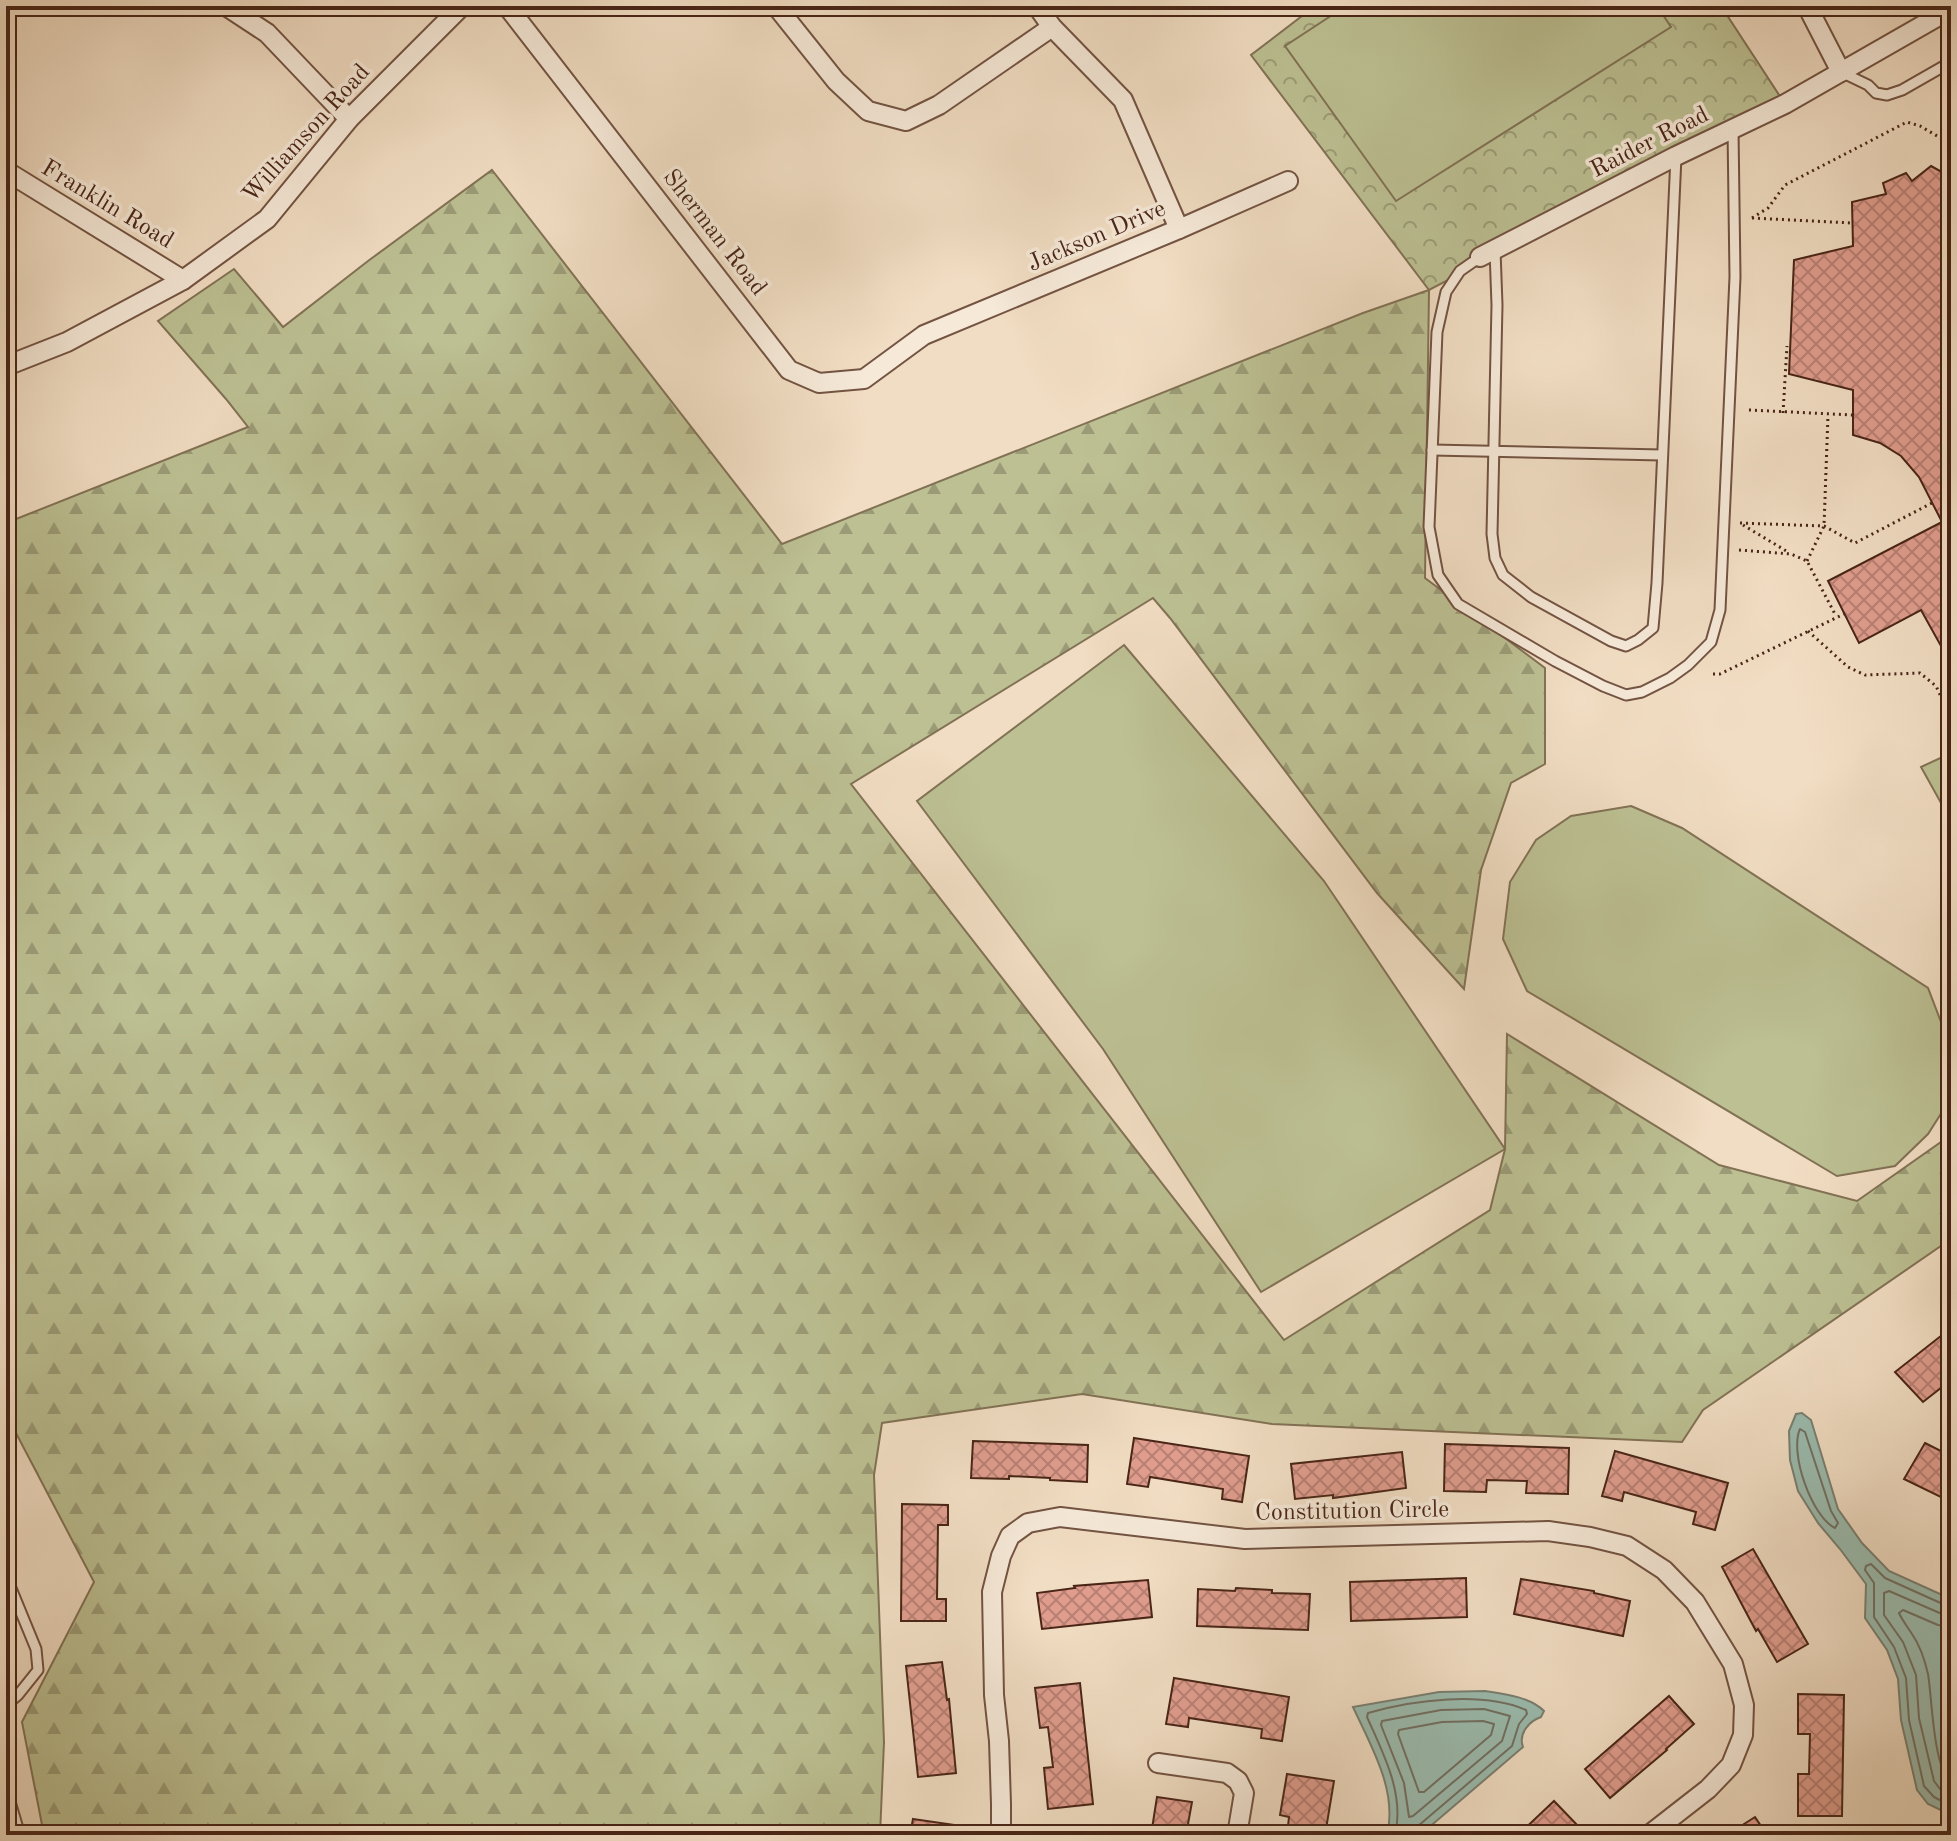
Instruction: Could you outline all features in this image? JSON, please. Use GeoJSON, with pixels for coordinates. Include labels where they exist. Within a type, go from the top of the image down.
{"type":"FeatureCollection","features":[{"type":"Feature","properties":{"kind":"street"},"geometry":{"type":"LineString","coordinates":[[226,6],[267,33],[349,119]]}},
{"type":"Feature","properties":{"kind":"street","name":"Williamson Road"},"geometry":{"type":"LineString","coordinates":[[6,366],[67,342],[183,280],[267,219],[349,119],[462,6]]}},
{"type":"Feature","properties":{"kind":"street","name":"Sherman Road"},"geometry":{"type":"LineString","coordinates":[[507,6],[789,370],[819,383],[864,379],[924,335]]}},
{"type":"Feature","properties":{"kind":"street"},"geometry":{"type":"LineString","coordinates":[[776,6],[836,81],[868,111],[906,121],[939,105],[1052,27]]}},
{"type":"Feature","properties":{"kind":"street"},"geometry":{"type":"LineString","coordinates":[[1037,6],[1052,27],[1123,100],[1179,229]]}},
{"type":"Feature","properties":{"kind":"street"},"geometry":{"type":"LineString","coordinates":[[1807,6],[1841,72]]}},
{"type":"Feature","properties":{"kind":"street","name":"Raider Road"},"geometry":{"type":"LineString","coordinates":[[1488,254],[1676,156],[1785,104],[1951,9]]}},
{"type":"Feature","properties":{"kind":"street","name":"Franklin Road"},"geometry":{"type":"LineString","coordinates":[[6,171],[183,280]]}},
{"type":"Feature","properties":{"kind":"street","name":"Jackson Drive"},"geometry":{"type":"LineString","coordinates":[[924,335],[1288,181]]}},
{"type":"Feature","properties":{"kind":"street","name":"Constitution Circle"},"geometry":{"type":"LineString","coordinates":[[1001,1835],[992,1592],[1001,1556],[1010,1536],[1028,1523],[1060,1517],[1245,1539],[1548,1531],[1627,1546],[1664,1570],[1695,1602],[1733,1664],[1744,1705],[1743,1735],[1731,1765],[1708,1789],[1649,1835]]}},
{"type":"Feature","properties":{"kind":"street"},"geometry":{"type":"LineString","coordinates":[[1158,1763],[1227,1773],[1238,1781],[1244,1793],[1237,1835]]}},
{"type":"Feature","properties":{"kind":"lane"},"geometry":{"type":"LineString","coordinates":[[1841,72],[1868,85],[1876,93],[1887,95],[1902,90],[1951,62]]}},
{"type":"Feature","properties":{"kind":"lane"},"geometry":{"type":"LineString","coordinates":[[1676,156],[1657,583],[1653,628],[1638,640],[1626,646],[1611,641],[1531,597],[1503,575],[1495,558],[1492,534],[1497,305],[1488,254],[1460,271],[1446,292],[1437,332],[1429,527],[1438,575],[1458,604],[1555,661],[1626,695],[1642,692],[1688,665],[1711,642],[1720,610],[1734,307],[1733,129]]}},
{"type":"Feature","properties":{"kind":"lane"},"geometry":{"type":"LineString","coordinates":[[1432,450],[1662,455]]}},
{"type":"Feature","properties":{"kind":"lane"},"geometry":{"type":"LineString","coordinates":[[6,1576],[36,1649],[38,1670],[6,1705]]}},
{"type":"Feature","properties":{"kind":"lane"},"geometry":{"type":"LineString","coordinates":[[6,1788],[20,1835]]}},
{"type":"Feature","properties":{"kind":"path"},"geometry":{"type":"LineString","coordinates":[[1852,223],[1752,218],[1768,208],[1785,185],[1907,122],[1951,144]]}},
{"type":"Feature","properties":{"kind":"path"},"geometry":{"type":"LineString","coordinates":[[1783,413],[1787,346]]}},
{"type":"Feature","properties":{"kind":"path"},"geometry":{"type":"LineString","coordinates":[[1749,410],[1853,415]]}},
{"type":"Feature","properties":{"kind":"path"},"geometry":{"type":"LineString","coordinates":[[1807,561],[1824,526],[1828,415]]}},
{"type":"Feature","properties":{"kind":"path"},"geometry":{"type":"LineString","coordinates":[[1837,617],[1807,561],[1740,523],[1824,526],[1855,543],[1932,503]]}},
{"type":"Feature","properties":{"kind":"path"},"geometry":{"type":"LineString","coordinates":[[1739,550],[1791,554]]}},
{"type":"Feature","properties":{"kind":"path"},"geometry":{"type":"LineString","coordinates":[[1713,674],[1720,674],[1844,614]]}},
{"type":"Feature","properties":{"kind":"path"},"geometry":{"type":"LineString","coordinates":[[1808,631],[1848,667],[1865,675],[1920,673],[1936,686],[1951,718]]}},
{"type":"Feature","properties":{"kind":"green space"},"geometry":{"type":"Polygon","coordinates":[[[1315,6],[1721,6],[1785,104],[1429,290],[1251,55],[1315,6]]]}},
{"type":"Feature","properties":{"kind":"green space"},"geometry":{"type":"Polygon","coordinates":[[[1346,6],[1657,6],[1671,27],[1396,201],[1285,46],[1346,6]]]}},
{"type":"Feature","properties":{"kind":"green space"},"geometry":{"type":"Polygon","coordinates":[[[492,170],[782,544],[1363,313],[1429,290],[1425,578],[1545,668],[1545,764],[1511,783],[1481,870],[1464,989],[1377,893],[1153,598],[851,784],[1284,1340],[1490,1210],[1505,1149],[1507,1034],[1719,1165],[1857,1201],[1951,1135],[1951,1239],[1703,1410],[1682,1442],[1272,1424],[1082,1394],[882,1423],[874,1475],[884,1742],[880,1835],[44,1835],[22,1722],[94,1582],[6,1414],[6,523],[248,427],[158,321],[234,269],[283,327],[492,170]]]}},
{"type":"Feature","properties":{"kind":"green space"},"geometry":{"type":"Polygon","coordinates":[[[1124,645],[1324,881],[1505,1149],[1261,1292],[1103,1049],[917,801],[1124,645]]]}},
{"type":"Feature","properties":{"kind":"green space"},"geometry":{"type":"Polygon","coordinates":[[[1951,753],[1951,821],[1921,767],[1951,753]]]}},
{"type":"Feature","properties":{"kind":"green space"},"geometry":{"type":"Polygon","coordinates":[[[1631,806],[1682,828],[1928,988],[1951,1048],[1951,1098],[1928,1134],[1895,1166],[1837,1176],[1527,991],[1503,939],[1510,882],[1536,840],[1571,816],[1631,806]]]}},
{"type":"Feature","properties":{"kind":"water"},"geometry":{"type":"Polygon","coordinates":[[[1802,1413],[1811,1420],[1838,1509],[1862,1543],[1889,1571],[1951,1599],[1951,1815],[1928,1804],[1917,1790],[1901,1720],[1898,1679],[1887,1650],[1865,1618],[1866,1584],[1818,1523],[1798,1491],[1790,1460],[1789,1431],[1796,1414],[1802,1413]]]}},
{"type":"Feature","properties":{"kind":"water"},"geometry":{"type":"Polygon","coordinates":[[[1485,1691],[1524,1699],[1544,1711],[1526,1729],[1522,1737],[1523,1747],[1420,1835],[1387,1835],[1389,1802],[1386,1785],[1353,1707],[1439,1692],[1485,1691]]]}},
{"type":"Feature","properties":{"kind":"building"},"geometry":{"type":"Polygon","coordinates":[[[1931,166],[1951,177],[1951,664],[1921,610],[1859,643],[1828,581],[1942,522],[1919,477],[1901,456],[1880,443],[1853,435],[1853,390],[1789,374],[1794,260],[1853,246],[1852,202],[1886,194],[1883,183],[1906,173],[1912,181],[1931,166]]]}},
{"type":"Feature","properties":{"kind":"building"},"geometry":{"type":"Polygon","coordinates":[[[1951,1328],[1951,1380],[1923,1402],[1895,1372],[1951,1328]]]}},
{"type":"Feature","properties":{"kind":"building"},"geometry":{"type":"Polygon","coordinates":[[[1134,1438],[1249,1456],[1242,1502],[1222,1499],[1223,1489],[1150,1477],[1148,1487],[1127,1484],[1134,1438]]]}},
{"type":"Feature","properties":{"kind":"building"},"geometry":{"type":"Polygon","coordinates":[[[973,1441],[1088,1445],[1087,1482],[1009,1476],[1009,1479],[971,1478],[973,1441]]]}},
{"type":"Feature","properties":{"kind":"building"},"geometry":{"type":"Polygon","coordinates":[[[1925,1443],[1951,1456],[1951,1502],[1904,1479],[1925,1443]]]}},
{"type":"Feature","properties":{"kind":"building"},"geometry":{"type":"Polygon","coordinates":[[[1445,1444],[1569,1448],[1568,1494],[1526,1493],[1527,1481],[1487,1480],[1486,1492],[1444,1491],[1445,1444]]]}},
{"type":"Feature","properties":{"kind":"building"},"geometry":{"type":"Polygon","coordinates":[[[1615,1451],[1728,1483],[1715,1530],[1693,1524],[1696,1512],[1624,1492],[1622,1501],[1602,1496],[1615,1451]]]}},
{"type":"Feature","properties":{"kind":"building"},"geometry":{"type":"Polygon","coordinates":[[[1402,1452],[1406,1488],[1333,1498],[1333,1495],[1295,1499],[1291,1464],[1402,1452]]]}},
{"type":"Feature","properties":{"kind":"building"},"geometry":{"type":"Polygon","coordinates":[[[902,1504],[948,1505],[948,1525],[938,1525],[937,1599],[946,1599],[946,1621],[901,1621],[902,1504]]]}},
{"type":"Feature","properties":{"kind":"building"},"geometry":{"type":"Polygon","coordinates":[[[1753,1549],[1808,1644],[1777,1662],[1758,1629],[1756,1631],[1722,1567],[1753,1549]]]}},
{"type":"Feature","properties":{"kind":"building"},"geometry":{"type":"Polygon","coordinates":[[[1466,1578],[1467,1617],[1351,1621],[1350,1582],[1466,1578]]]}},
{"type":"Feature","properties":{"kind":"building"},"geometry":{"type":"Polygon","coordinates":[[[1521,1579],[1594,1591],[1630,1601],[1623,1636],[1514,1614],[1521,1579]]]}},
{"type":"Feature","properties":{"kind":"building"},"geometry":{"type":"Polygon","coordinates":[[[1148,1580],[1152,1617],[1042,1629],[1037,1593],[1074,1586],[1148,1580]]]}},
{"type":"Feature","properties":{"kind":"building"},"geometry":{"type":"Polygon","coordinates":[[[1236,1588],[1310,1594],[1308,1630],[1197,1626],[1198,1589],[1235,1591],[1236,1588]]]}},
{"type":"Feature","properties":{"kind":"building"},"geometry":{"type":"Polygon","coordinates":[[[942,1662],[956,1773],[918,1777],[906,1666],[942,1662]]]}},
{"type":"Feature","properties":{"kind":"building"},"geometry":{"type":"Polygon","coordinates":[[[1174,1678],[1289,1697],[1282,1741],[1261,1738],[1262,1729],[1189,1718],[1188,1727],[1166,1724],[1174,1678]]]}},
{"type":"Feature","properties":{"kind":"building"},"geometry":{"type":"Polygon","coordinates":[[[1080,1683],[1093,1804],[1048,1809],[1044,1768],[1053,1767],[1048,1727],[1040,1728],[1035,1688],[1080,1683]]]}},
{"type":"Feature","properties":{"kind":"building"},"geometry":{"type":"Polygon","coordinates":[[[1798,1694],[1844,1695],[1842,1816],[1798,1816],[1798,1774],[1809,1774],[1810,1734],[1798,1734],[1798,1694]]]}},
{"type":"Feature","properties":{"kind":"building"},"geometry":{"type":"Polygon","coordinates":[[[1669,1696],[1694,1724],[1610,1798],[1585,1769],[1669,1696]]]}},
{"type":"Feature","properties":{"kind":"building"},"geometry":{"type":"Polygon","coordinates":[[[1287,1774],[1334,1781],[1325,1835],[1287,1835],[1289,1817],[1280,1815],[1287,1774]]]}},
{"type":"Feature","properties":{"kind":"building"},"geometry":{"type":"Polygon","coordinates":[[[1157,1797],[1192,1802],[1186,1835],[1151,1835],[1157,1797]]]}},
{"type":"Feature","properties":{"kind":"building"},"geometry":{"type":"Polygon","coordinates":[[[1554,1801],[1580,1828],[1572,1835],[1518,1835],[1554,1801]]]}},
{"type":"Feature","properties":{"kind":"building"},"geometry":{"type":"Polygon","coordinates":[[[1755,1817],[1767,1835],[1727,1835],[1755,1817]]]}},
{"type":"Feature","properties":{"kind":"building"},"geometry":{"type":"Polygon","coordinates":[[[913,1819],[962,1826],[962,1835],[910,1835],[913,1819]]]}}]}
